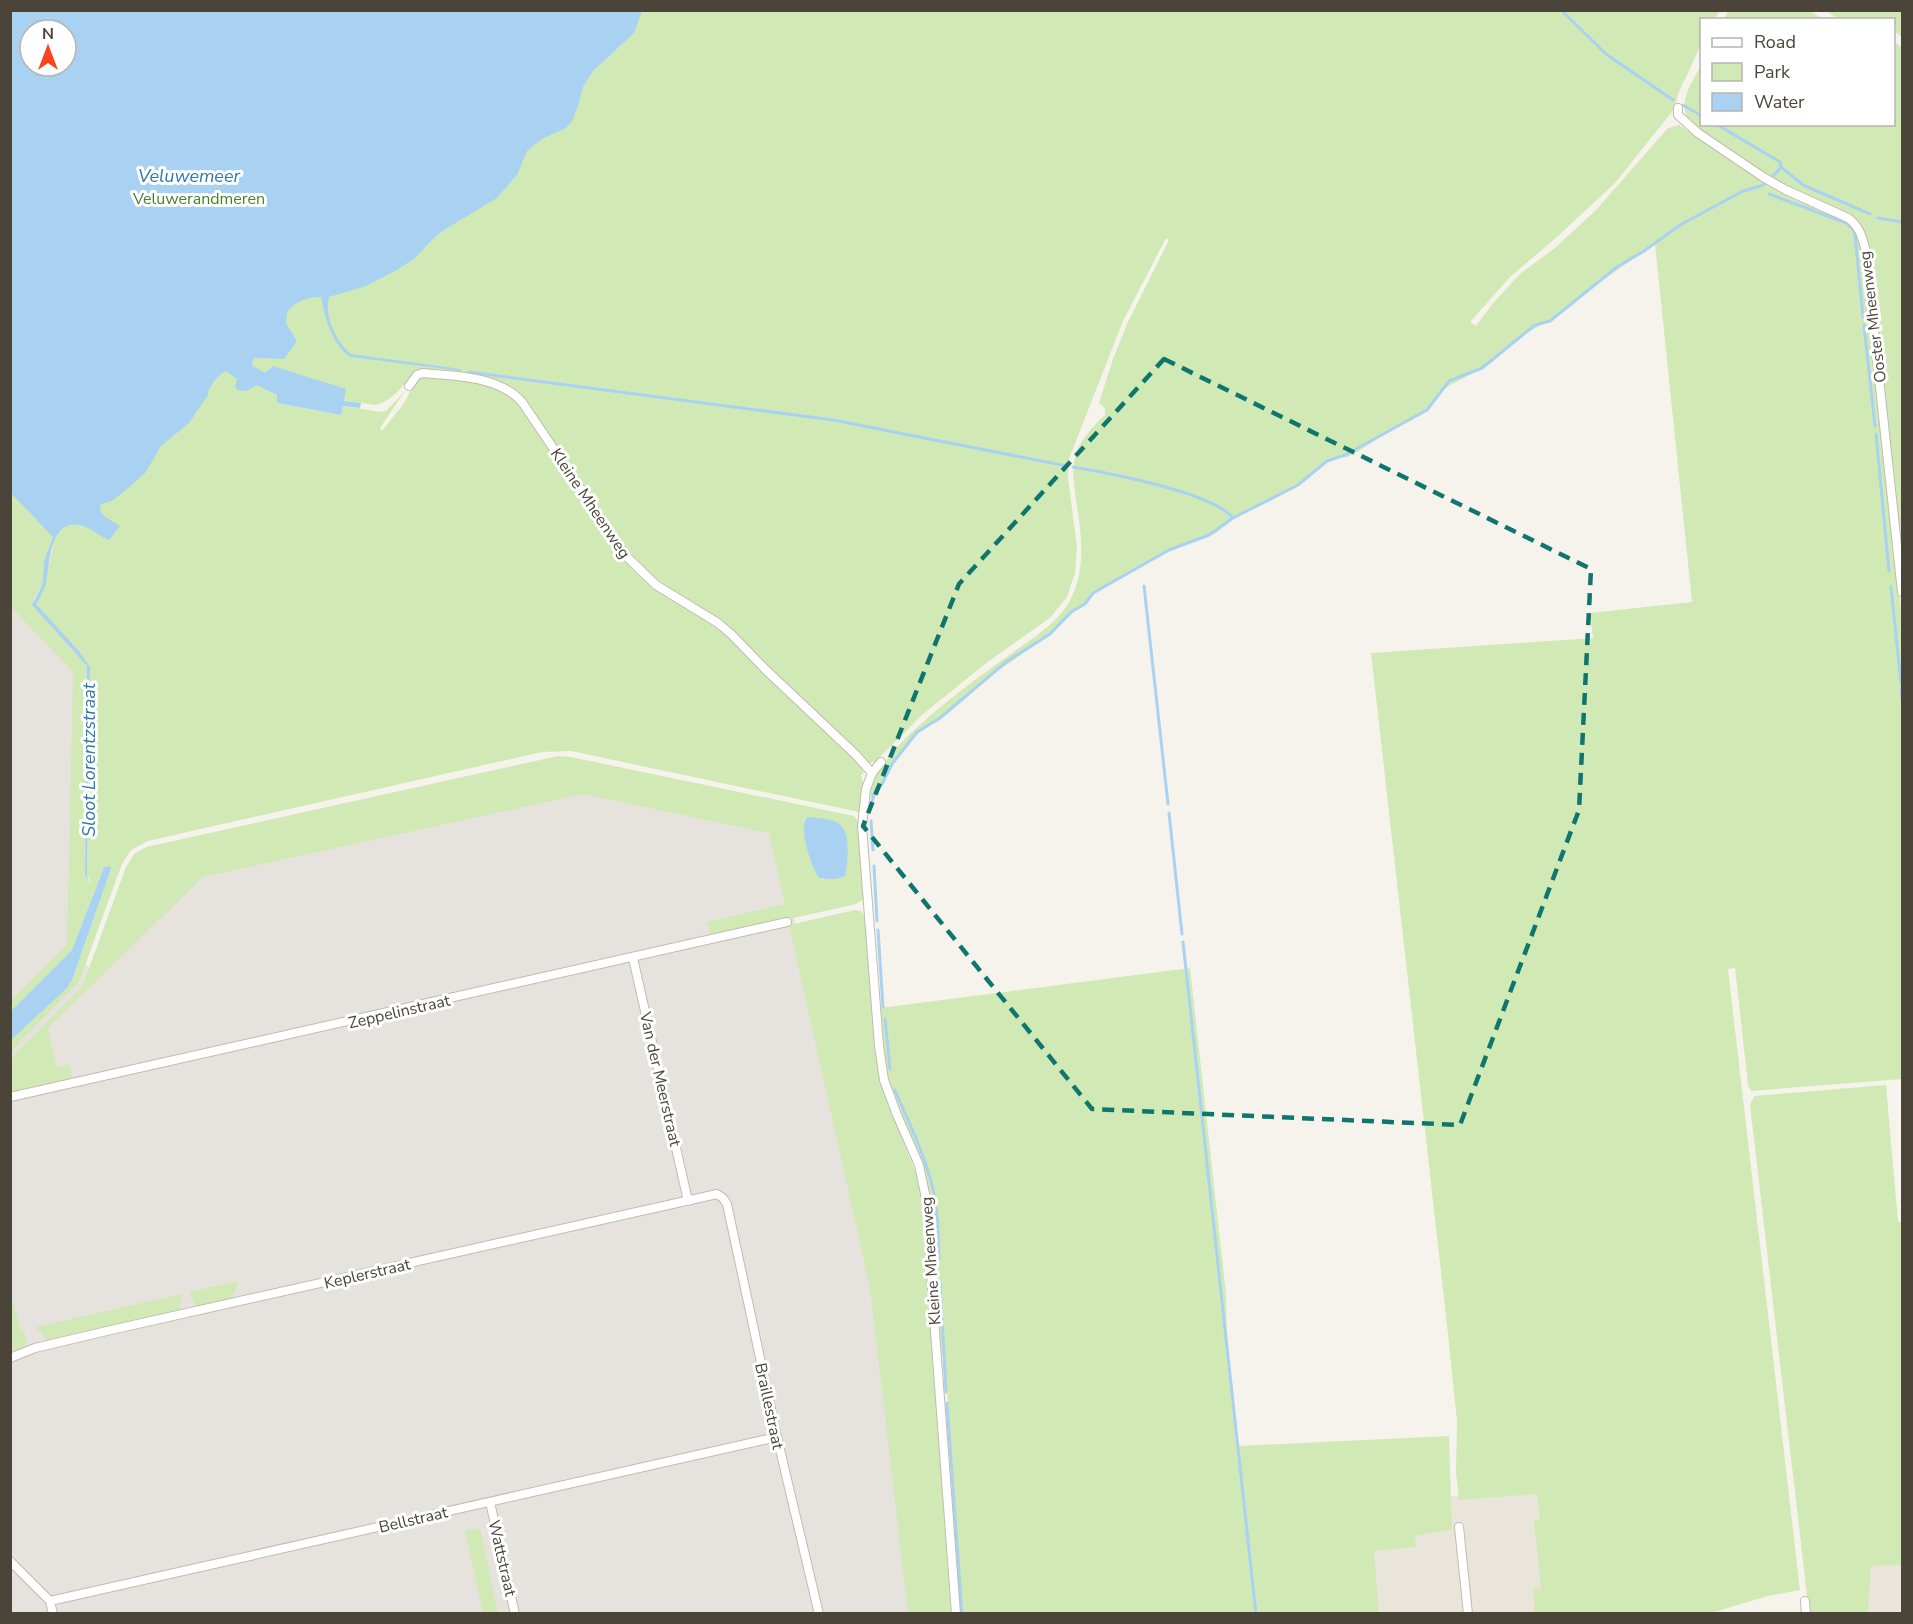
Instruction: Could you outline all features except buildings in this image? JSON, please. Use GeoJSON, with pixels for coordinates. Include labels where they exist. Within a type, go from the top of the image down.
{"type":"FeatureCollection","features":[{"type":"Feature","properties":{"kind":"street","name":"Ooster Mheenweg"},"geometry":{"type":"LineString","coordinates":[[1678,108],[1678,116],[1698,133],[1775,184],[1848,218],[1861,234],[1866,260],[1902,592]]}},
{"type":"Feature","properties":{"kind":"street","name":"Kleine Mheenweg"},"geometry":{"type":"LineString","coordinates":[[409,386],[417,375],[423,372],[498,384],[512,392],[522,402],[626,556],[638,569],[656,585],[718,623],[731,634],[872,773]]}},
{"type":"Feature","properties":{"kind":"street","name":"Kleine Mheenweg"},"geometry":{"type":"LineString","coordinates":[[881,762],[872,773],[866,789],[862,826],[880,1057],[889,1096],[919,1165],[926,1193],[956,1614]]}},
{"type":"Feature","properties":{"kind":"street","name":"Zeppelinstraat"},"geometry":{"type":"LineString","coordinates":[[10,1097],[787,922]]}},
{"type":"Feature","properties":{"kind":"street","name":"Van der Meerstraat"},"geometry":{"type":"LineString","coordinates":[[633,958],[688,1201]]}},
{"type":"Feature","properties":{"kind":"street","name":"Keplerstraat"},"geometry":{"type":"LineString","coordinates":[[10,1358],[35,1348],[111,1330],[717,1194],[723,1198]]}},
{"type":"Feature","properties":{"kind":"street","name":"Braillestraat"},"geometry":{"type":"LineString","coordinates":[[723,1198],[727,1204],[777,1437],[819,1614]]}},
{"type":"Feature","properties":{"kind":"street","name":"Bellstraat"},"geometry":{"type":"LineString","coordinates":[[50,1601],[777,1437]]}},
{"type":"Feature","properties":{"kind":"street","name":"Wattstraat"},"geometry":{"type":"LineString","coordinates":[[490,1502],[515,1614]]}},
{"type":"Feature","properties":{"kind":"street"},"geometry":{"type":"LineString","coordinates":[[1458,1527],[1468,1614]]}},
{"type":"Feature","properties":{"kind":"street"},"geometry":{"type":"LineString","coordinates":[[10,1561],[50,1601],[53,1614]]}},
{"type":"Feature","properties":{"kind":"street"},"geometry":{"type":"LineString","coordinates":[[1805,1601],[1806,1614]]}},
{"type":"Feature","properties":{"kind":"highlighted area"},"geometry":{"type":"Polygon","coordinates":[[[1164,359],[1591,569],[1579,810],[1460,1125],[1092,1109],[863,826],[959,584],[1164,359]]]}},
{"type":"Feature","properties":{"kind":"shaded area"},"geometry":{"type":"Polygon","coordinates":[[[10,575],[94,661],[78,954],[92,972],[200,875],[587,791],[774,827],[876,1286],[912,1613],[11,1613],[10,575]]]}},
{"type":"Feature","properties":{"kind":"shaded area"},"geometry":{"type":"Polygon","coordinates":[[[1902,1487],[1902,1613],[1860,1614],[1864,1515],[1902,1487]]]}},
{"type":"Feature","properties":{"kind":"shaded area"},"geometry":{"type":"Polygon","coordinates":[[[1547,1488],[1560,1613],[1376,1613],[1371,1538],[1443,1497],[1547,1488]]]}},
{"type":"Feature","properties":{"kind":"green space"},"geometry":{"type":"Polygon","coordinates":[[[1728,10],[1810,11],[1821,18],[1724,18],[1728,10]]]}},
{"type":"Feature","properties":{"kind":"green space","name":"Veluwerandmeren"},"geometry":{"type":"Polygon","coordinates":[[[11,11],[1719,11],[1716,18],[1700,18],[1700,47],[1678,94],[1675,108],[1615,183],[1510,277],[1470,322],[1476,326],[1494,302],[1521,273],[1555,248],[1596,210],[1668,128],[1679,125],[1714,148],[1856,227],[1862,249],[1902,618],[1902,1079],[1751,1091],[1748,1085],[1735,968],[1728,969],[1800,1590],[1768,1596],[1711,1613],[1535,1613],[1533,1588],[1541,1589],[1534,1520],[1540,1519],[1537,1494],[1459,1500],[1456,1473],[1457,1421],[1371,653],[1593,638],[1590,613],[1692,602],[1655,244],[1588,290],[1556,317],[1526,333],[1490,364],[1445,388],[1425,410],[1413,418],[1354,454],[1331,458],[1301,482],[1236,516],[1216,533],[1163,554],[1094,594],[1050,634],[995,673],[918,734],[894,763],[881,789],[868,801],[876,775],[902,742],[960,692],[1048,626],[1062,612],[1073,594],[1081,559],[1081,536],[1073,477],[1076,454],[1084,438],[1105,415],[1105,408],[1099,403],[1113,359],[1128,322],[1169,240],[1166,238],[1123,321],[1069,459],[1068,478],[1077,547],[1075,573],[1067,597],[1051,617],[985,664],[922,715],[875,762],[869,763],[840,738],[731,629],[652,576],[634,561],[520,395],[510,388],[497,382],[470,376],[414,373],[392,396],[376,405],[269,391],[277,395],[277,403],[341,415],[343,406],[382,412],[387,410],[405,391],[380,428],[382,431],[422,375],[496,386],[516,399],[628,564],[638,575],[720,628],[858,761],[864,773],[861,775],[863,783],[859,812],[571,751],[542,752],[148,841],[131,850],[122,864],[79,982],[11,1051],[11,1040],[67,988],[72,980],[111,869],[107,866],[104,867],[72,950],[11,1011],[11,1000],[67,945],[73,672],[11,607],[11,11]],[[50,545],[43,583],[32,603],[85,662],[89,676],[85,875],[88,882],[90,881],[87,874],[90,667],[79,651],[35,604],[43,591],[53,546],[50,545]]]}},
{"type":"Feature","properties":{"kind":"green space"},"geometry":{"type":"Polygon","coordinates":[[[1826,11],[1902,11],[1902,37],[1895,32],[1895,18],[1837,18],[1826,11]]]}},
{"type":"Feature","properties":{"kind":"green space"},"geometry":{"type":"Polygon","coordinates":[[[1895,42],[1902,48],[1902,571],[1867,248],[1850,216],[1771,178],[1690,122],[1686,115],[1685,100],[1700,67],[1700,126],[1895,126],[1895,42]]]}},
{"type":"Feature","properties":{"kind":"green space"},"geometry":{"type":"Polygon","coordinates":[[[558,756],[854,816],[859,823],[864,899],[856,904],[715,936],[709,932],[707,922],[785,904],[769,833],[583,794],[203,877],[48,1028],[56,1067],[70,1064],[72,1079],[11,1093],[11,1058],[82,987],[126,867],[134,854],[146,847],[558,756]],[[807,817],[805,822],[807,847],[819,878],[836,879],[846,875],[846,849],[839,824],[807,817]]]}},
{"type":"Feature","properties":{"kind":"green space"},"geometry":{"type":"Polygon","coordinates":[[[855,910],[861,911],[866,918],[878,1067],[888,1103],[919,1181],[924,1211],[951,1613],[908,1613],[870,1288],[789,925],[855,910]]]}},
{"type":"Feature","properties":{"kind":"green space"},"geometry":{"type":"Polygon","coordinates":[[[1190,968],[1226,1294],[1227,1357],[1237,1446],[1449,1436],[1452,1529],[1415,1536],[1416,1547],[1374,1551],[1379,1613],[963,1613],[946,1374],[937,1325],[932,1213],[922,1166],[898,1112],[888,1079],[880,1008],[1190,968]]]}},
{"type":"Feature","properties":{"kind":"green space"},"geometry":{"type":"Polygon","coordinates":[[[1886,1085],[1898,1222],[1902,1222],[1902,1565],[1871,1566],[1868,1613],[1809,1613],[1750,1105],[1754,1096],[1886,1085]]]}},
{"type":"Feature","properties":{"kind":"green space"},"geometry":{"type":"Polygon","coordinates":[[[239,1281],[231,1299],[196,1307],[189,1292],[239,1281]]]}},
{"type":"Feature","properties":{"kind":"green space"},"geometry":{"type":"Polygon","coordinates":[[[10,1292],[21,1330],[24,1330],[26,1339],[25,1346],[11,1352],[10,1292]]]}},
{"type":"Feature","properties":{"kind":"green space"},"geometry":{"type":"Polygon","coordinates":[[[181,1294],[180,1310],[47,1340],[36,1327],[181,1294]]]}},
{"type":"Feature","properties":{"kind":"green space"},"geometry":{"type":"Polygon","coordinates":[[[480,1528],[498,1613],[483,1613],[465,1531],[480,1528]]]}},
{"type":"Feature","properties":{"kind":"water","name":"Veluwemeer"},"geometry":{"type":"Polygon","coordinates":[[[11,10],[642,11],[634,33],[593,71],[583,87],[572,121],[566,128],[542,139],[527,151],[517,175],[497,198],[444,230],[415,258],[397,270],[366,286],[329,297],[328,313],[332,328],[351,354],[461,369],[461,371],[351,357],[334,339],[321,297],[302,300],[287,313],[286,323],[297,341],[284,359],[255,358],[252,365],[265,373],[273,366],[346,389],[344,401],[361,403],[360,408],[343,406],[341,415],[277,403],[277,395],[257,385],[246,391],[237,390],[235,386],[237,379],[226,371],[214,382],[189,423],[161,446],[146,472],[112,501],[101,504],[100,510],[104,516],[120,526],[109,540],[80,525],[70,525],[62,529],[57,536],[50,555],[45,586],[36,604],[79,651],[90,667],[87,874],[89,882],[85,875],[87,666],[32,605],[43,583],[44,561],[53,537],[11,493],[11,10]]]}},
{"type":"Feature","properties":{"kind":"water"},"geometry":{"type":"Polygon","coordinates":[[[807,817],[832,821],[843,828],[848,848],[846,875],[843,877],[819,878],[809,857],[805,838],[807,817]]]}},
{"type":"Feature","properties":{"kind":"water"},"geometry":{"type":"Polygon","coordinates":[[[109,866],[111,869],[72,980],[67,988],[11,1040],[11,1011],[72,950],[104,867],[109,866]]]}},
{"type":"Feature","properties":{"kind":"waterway"},"geometry":{"type":"LineString","coordinates":[[1561,10],[1606,54],[1673,100]]}},
{"type":"Feature","properties":{"kind":"waterway"},"geometry":{"type":"LineString","coordinates":[[1683,105],[1700,115]]}},
{"type":"Feature","properties":{"kind":"waterway"},"geometry":{"type":"LineString","coordinates":[[1719,126],[1780,162],[1781,167],[1803,185],[1870,214]]}},
{"type":"Feature","properties":{"kind":"waterway"},"geometry":{"type":"LineString","coordinates":[[1773,176],[1781,167]]}},
{"type":"Feature","properties":{"kind":"waterway"},"geometry":{"type":"LineString","coordinates":[[870,810],[875,791],[882,784],[892,764],[917,732],[940,718],[1006,662],[1050,634],[1071,612],[1085,604],[1093,593],[1169,550],[1209,535],[1233,518],[1298,485],[1327,461],[1345,455],[1427,410],[1449,381],[1482,368],[1535,325],[1550,321],[1617,267],[1680,225],[1743,191],[1766,183]]}},
{"type":"Feature","properties":{"kind":"waterway"},"geometry":{"type":"LineString","coordinates":[[1769,194],[1846,223],[1853,229],[1863,317]]}},
{"type":"Feature","properties":{"kind":"waterway"},"geometry":{"type":"LineString","coordinates":[[1878,218],[1902,222]]}},
{"type":"Feature","properties":{"kind":"waterway"},"geometry":{"type":"LineString","coordinates":[[1864,325],[1875,426]]}},
{"type":"Feature","properties":{"kind":"waterway"},"geometry":{"type":"LineString","coordinates":[[469,372],[833,420],[1067,466]]}},
{"type":"Feature","properties":{"kind":"waterway"},"geometry":{"type":"LineString","coordinates":[[1876,434],[1889,571]]}},
{"type":"Feature","properties":{"kind":"waterway"},"geometry":{"type":"LineString","coordinates":[[1073,467],[1182,492],[1222,509],[1233,518]]}},
{"type":"Feature","properties":{"kind":"waterway"},"geometry":{"type":"LineString","coordinates":[[1144,586],[1168,804]]}},
{"type":"Feature","properties":{"kind":"waterway"},"geometry":{"type":"LineString","coordinates":[[1891,587],[1901,683]]}},
{"type":"Feature","properties":{"kind":"waterway"},"geometry":{"type":"LineString","coordinates":[[1901,689],[1902,699]]}},
{"type":"Feature","properties":{"kind":"waterway"},"geometry":{"type":"LineString","coordinates":[[1169,813],[1182,934]]}},
{"type":"Feature","properties":{"kind":"waterway"},"geometry":{"type":"LineString","coordinates":[[871,821],[873,850]]}},
{"type":"Feature","properties":{"kind":"waterway"},"geometry":{"type":"LineString","coordinates":[[874,866],[877,921]]}},
{"type":"Feature","properties":{"kind":"waterway"},"geometry":{"type":"LineString","coordinates":[[878,930],[883,1007]]}},
{"type":"Feature","properties":{"kind":"waterway"},"geometry":{"type":"LineString","coordinates":[[1183,942],[1256,1614]]}},
{"type":"Feature","properties":{"kind":"waterway"},"geometry":{"type":"LineString","coordinates":[[885,1019],[890,1069]]}},
{"type":"Feature","properties":{"kind":"waterway"},"geometry":{"type":"LineString","coordinates":[[895,1090],[929,1173],[937,1213],[939,1259]]}},
{"type":"Feature","properties":{"kind":"waterway"},"geometry":{"type":"LineString","coordinates":[[940,1283],[946,1392]]}},
{"type":"Feature","properties":{"kind":"waterway"},"geometry":{"type":"LineString","coordinates":[[947,1403],[962,1614]]}},
{"type":"Feature","properties":{"kind":"water label","name":"Sloot Lorentzstraat"},"geometry":{"type":"Point","coordinates":[89,760]}}]}
